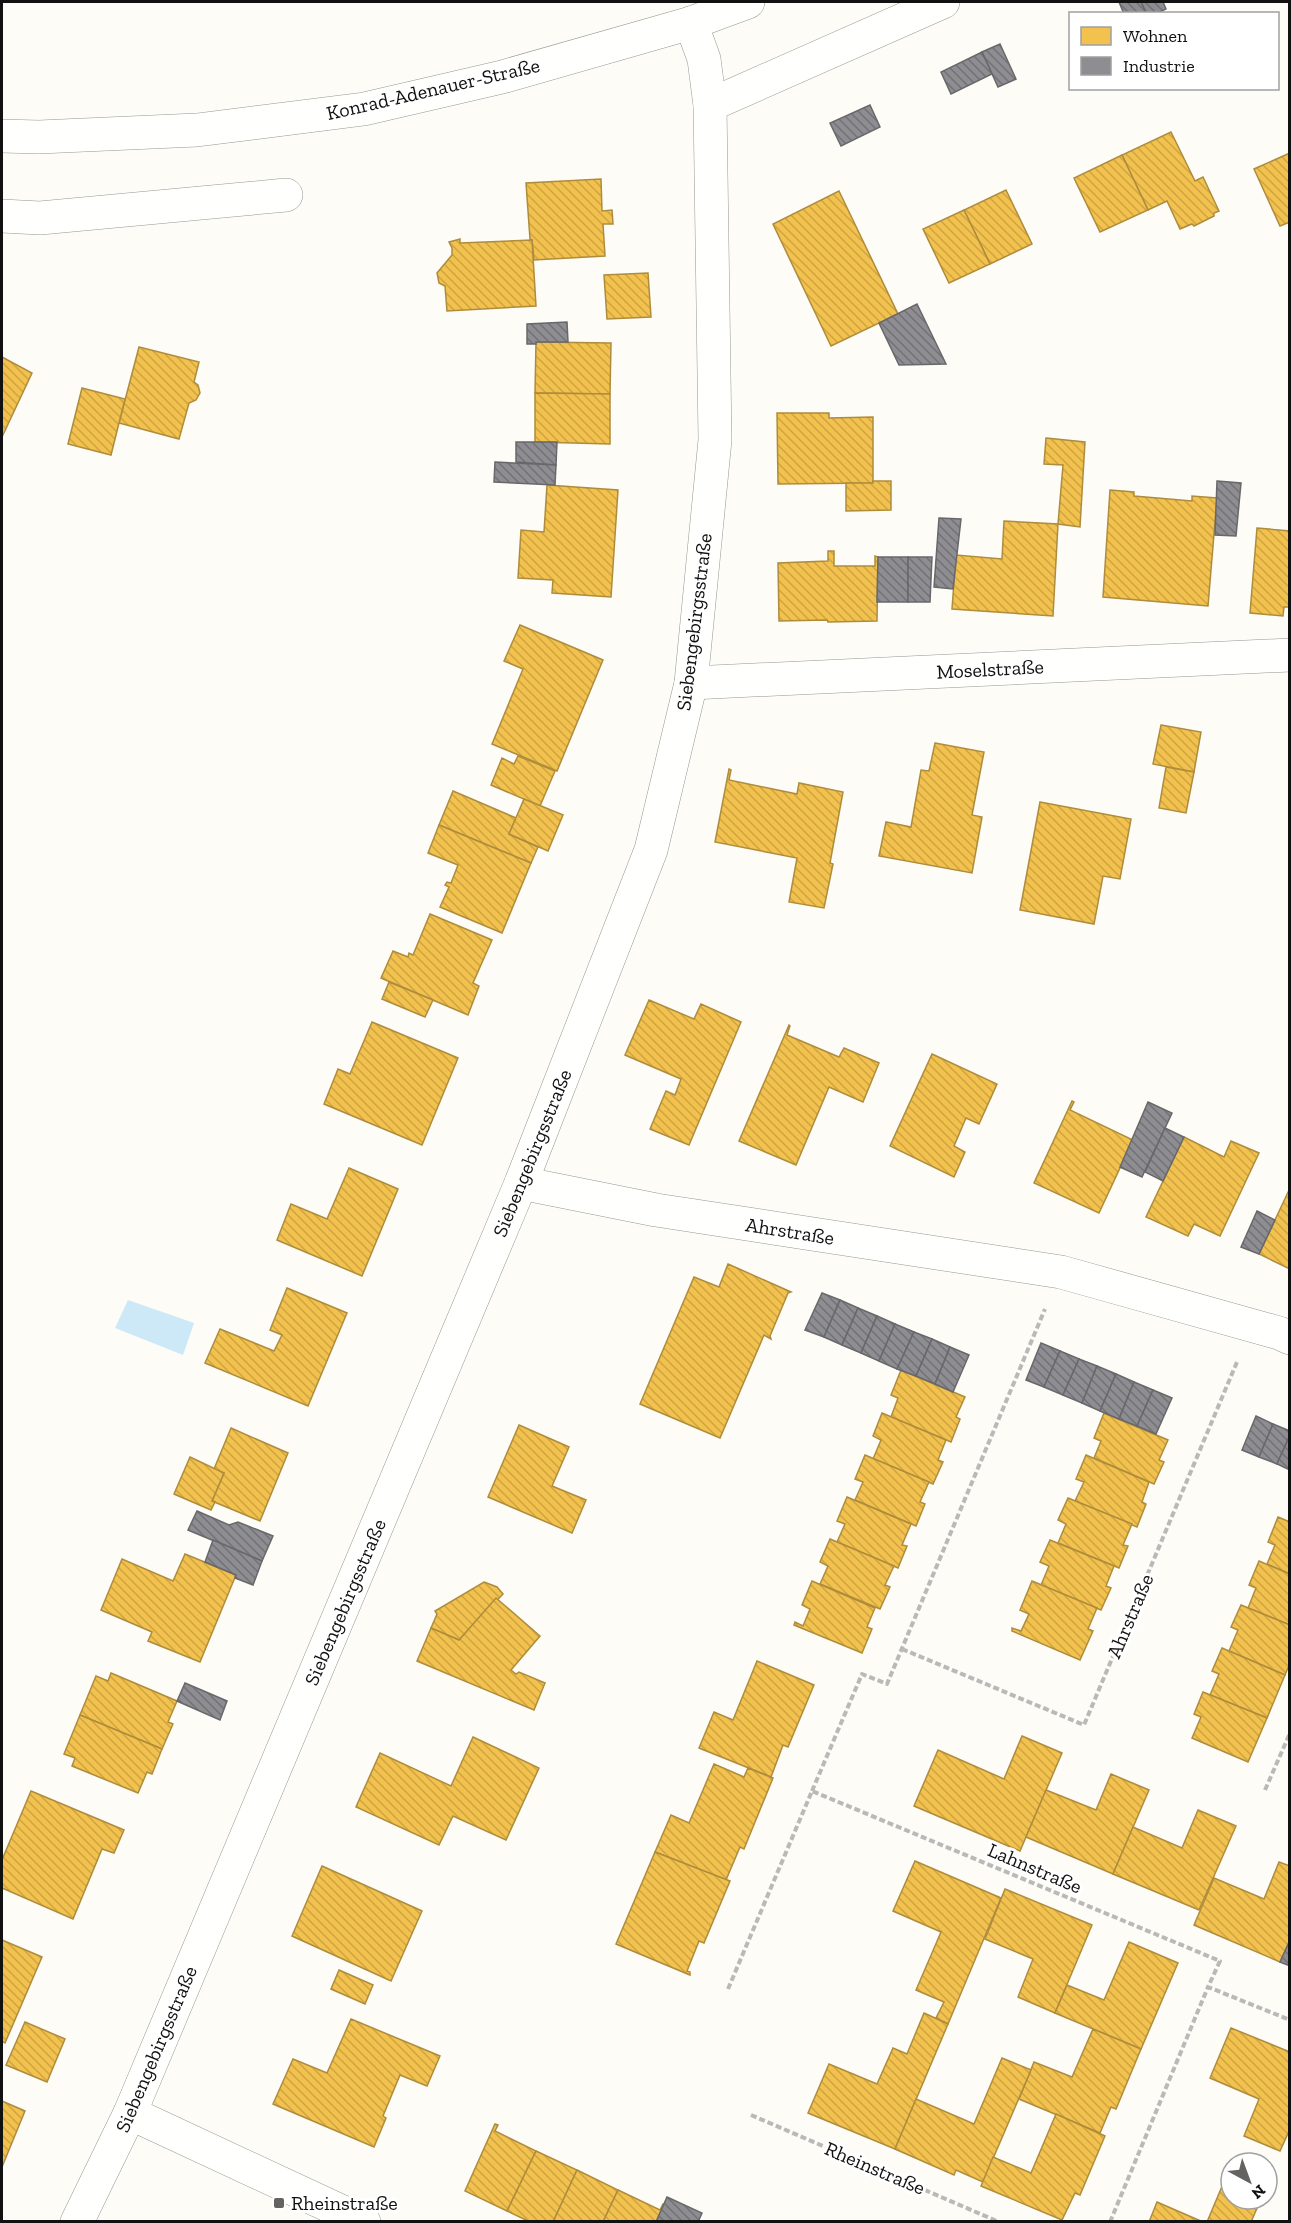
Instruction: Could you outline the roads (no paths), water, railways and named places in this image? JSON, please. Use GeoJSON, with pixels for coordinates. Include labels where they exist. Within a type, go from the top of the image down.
{"type":"FeatureCollection","features":[{"type":"Feature","properties":{"kind":"street","name":"Konrad-Adenauer-Straße"},"geometry":{"type":"LineString","coordinates":[[2,136],[39,137],[197,130],[364,109],[502,77],[691,23],[748,2]]}},
{"type":"Feature","properties":{"kind":"street"},"geometry":{"type":"LineString","coordinates":[[710,105],[943,2]]}},
{"type":"Feature","properties":{"kind":"street","name":"Siebengebirgsstraße"},"geometry":{"type":"LineString","coordinates":[[77,2222],[130,2113],[521,1183],[651,850],[691,683],[715,440],[710,105],[704,59],[691,23]]}},
{"type":"Feature","properties":{"kind":"street"},"geometry":{"type":"LineString","coordinates":[[2,216],[40,218],[285,195]]}},
{"type":"Feature","properties":{"kind":"street","name":"Moselstraße"},"geometry":{"type":"LineString","coordinates":[[691,683],[1290,655]]}},
{"type":"Feature","properties":{"kind":"street","name":"Ahrstraße"},"geometry":{"type":"LineString","coordinates":[[521,1183],[656,1210],[1061,1272],[1290,1338]]}},
{"type":"Feature","properties":{"kind":"street"},"geometry":{"type":"LineString","coordinates":[[130,2113],[364,2222]]}},
{"type":"Feature","properties":{"kind":"water"},"geometry":{"type":"Polygon","coordinates":[[[128,1300],[194,1323],[183,1355],[115,1328],[128,1300]]]}},
{"type":"Feature","properties":{"kind":"place","name":"Rheinstraße"},"geometry":{"type":"Point","coordinates":[279,2203]}}]}
